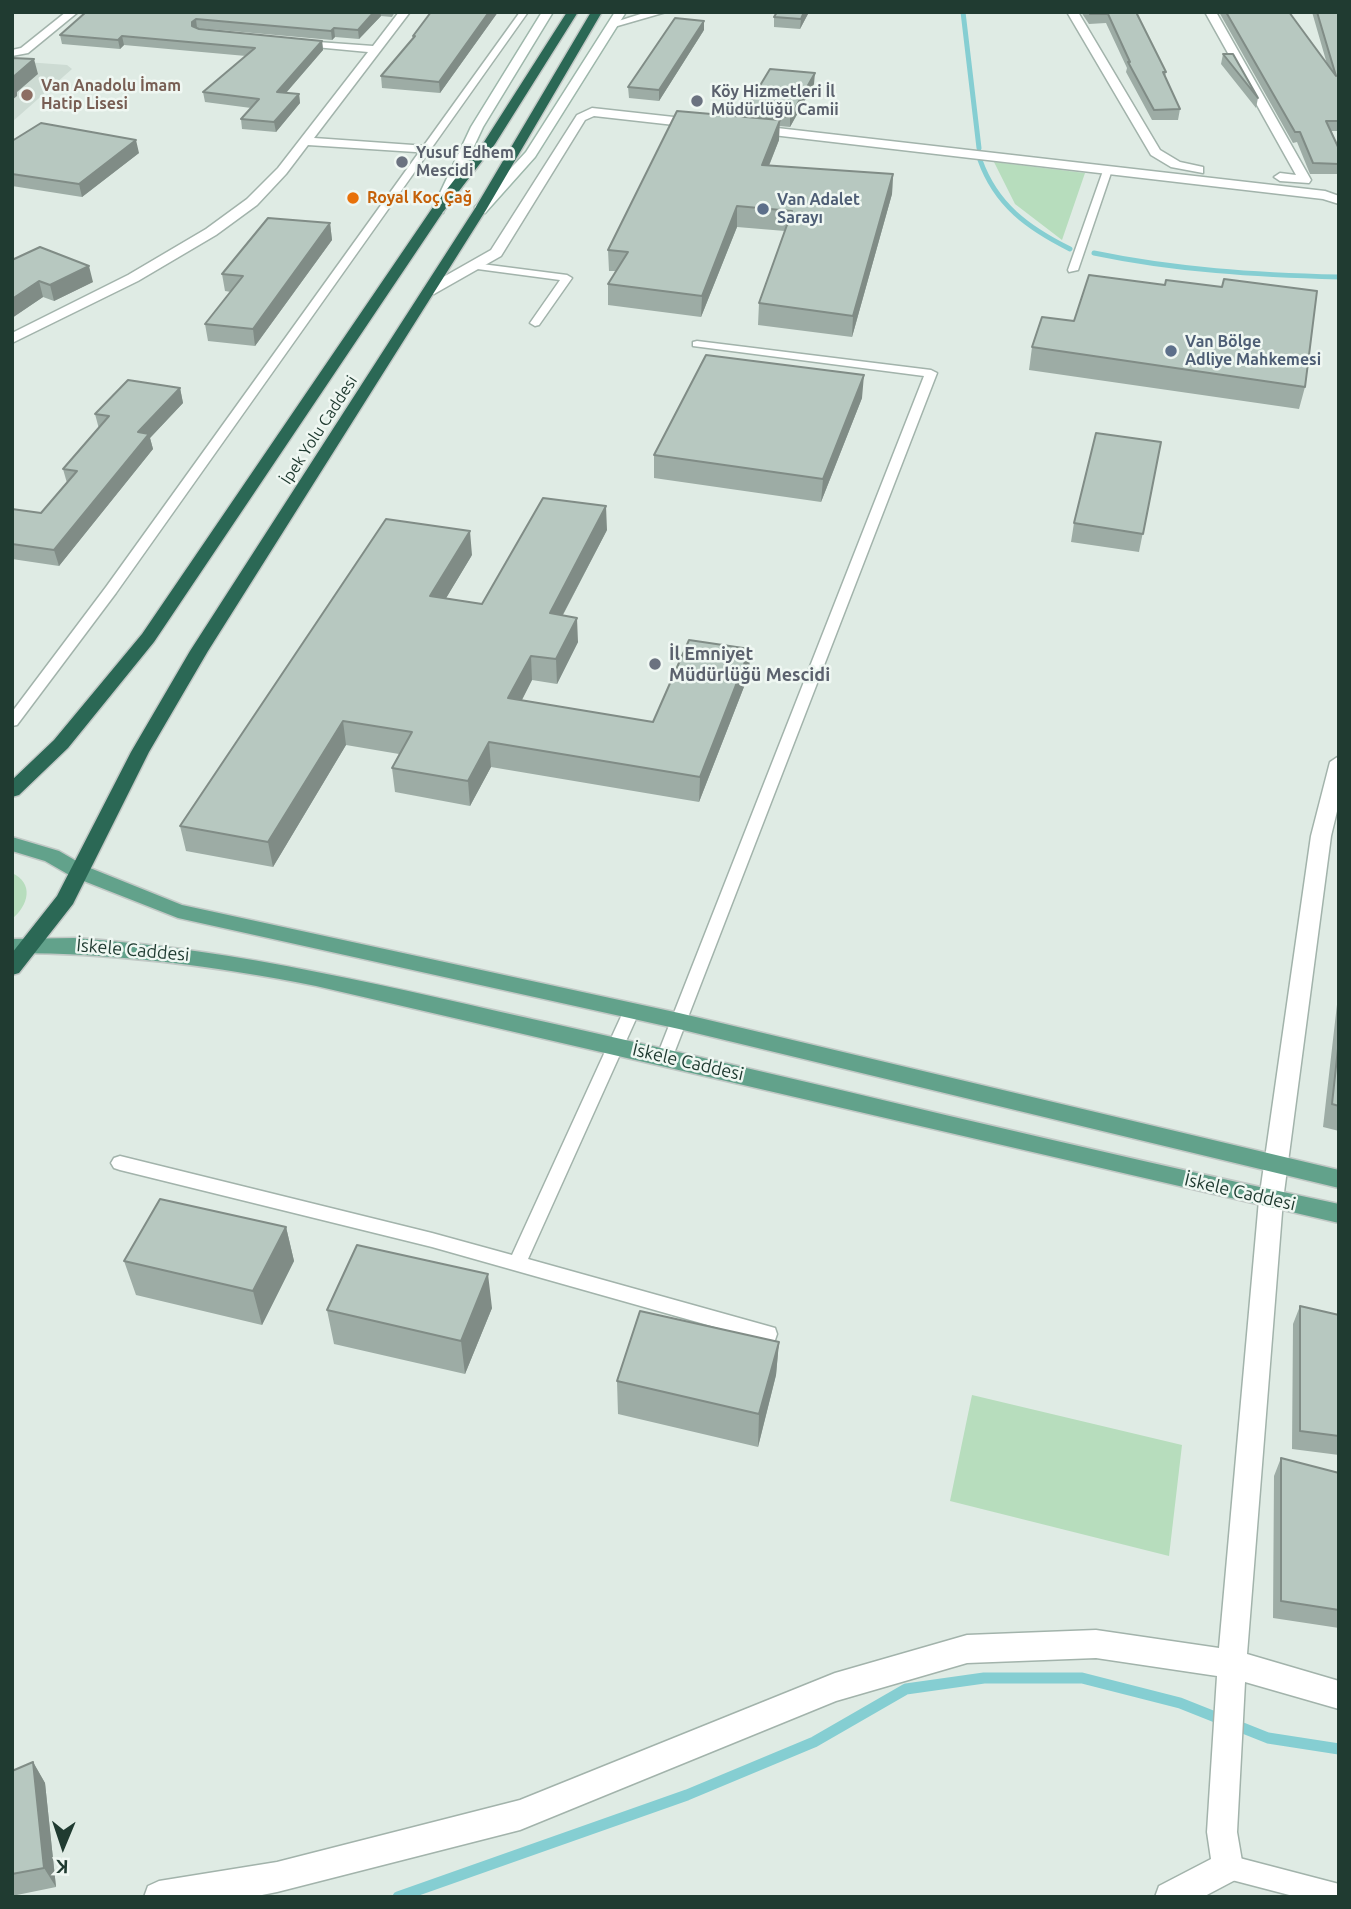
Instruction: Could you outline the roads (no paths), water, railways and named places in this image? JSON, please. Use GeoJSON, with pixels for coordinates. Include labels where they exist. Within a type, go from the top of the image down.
{"type":"FeatureCollection","features":[{"type":"Feature","properties":{"kind":"highway","name":"İpek Yolu Caddesi"},"geometry":{"type":"LineString","coordinates":[[12,791],[61,744],[148,638],[439,209],[489,144],[573,12]]}},
{"type":"Feature","properties":{"kind":"highway","name":"İpek Yolu Caddesi"},"geometry":{"type":"LineString","coordinates":[[12,968],[22,946],[66,899],[140,752],[199,651],[480,210],[597,12]]}},
{"type":"Feature","properties":{"kind":"main road"},"geometry":{"type":"LineString","coordinates":[[12,844],[52,856],[78,871],[178,911],[680,1021],[1339,1179]]}},
{"type":"Feature","properties":{"kind":"main road","name":"İskele Caddesi"},"geometry":{"type":"LineString","coordinates":[[22,946],[96,946],[224,959],[665,1056],[1339,1214]]}},
{"type":"Feature","properties":{"kind":"street"},"geometry":{"type":"LineString","coordinates":[[12,53],[24,51],[73,12]]}},
{"type":"Feature","properties":{"kind":"street"},"geometry":{"type":"LineString","coordinates":[[12,339],[133,278],[211,232],[252,202],[282,171],[405,12]]}},
{"type":"Feature","properties":{"kind":"street"},"geometry":{"type":"LineString","coordinates":[[439,209],[488,108],[548,12]]}},
{"type":"Feature","properties":{"kind":"street"},"geometry":{"type":"LineString","coordinates":[[480,210],[531,154],[621,12]]}},
{"type":"Feature","properties":{"kind":"street"},"geometry":{"type":"LineString","coordinates":[[614,24],[661,12]]}},
{"type":"Feature","properties":{"kind":"street"},"geometry":{"type":"LineString","coordinates":[[1072,12],[1161,158],[1183,168],[1305,180],[1210,12]]}},
{"type":"Feature","properties":{"kind":"street"},"geometry":{"type":"LineString","coordinates":[[280,41],[373,50]]}},
{"type":"Feature","properties":{"kind":"street"},"geometry":{"type":"LineString","coordinates":[[429,291],[496,253],[581,118],[592,113],[717,126]]}},
{"type":"Feature","properties":{"kind":"street"},"geometry":{"type":"LineString","coordinates":[[731,127],[1325,195],[1339,200]]}},
{"type":"Feature","properties":{"kind":"street"},"geometry":{"type":"LineString","coordinates":[[303,141],[427,150]]}},
{"type":"Feature","properties":{"kind":"street"},"geometry":{"type":"LineString","coordinates":[[1170,1897],[1228,1867],[1222,1832],[1232,1664],[1271,1200],[1321,836],[1339,762]]}},
{"type":"Feature","properties":{"kind":"street"},"geometry":{"type":"LineString","coordinates":[[159,1897],[277,1877],[520,1815],[835,1687],[967,1648],[1096,1644],[1232,1664],[1339,1695]]}},
{"type":"Feature","properties":{"kind":"lane"},"geometry":{"type":"LineString","coordinates":[[12,722],[111,590],[524,12]]}},
{"type":"Feature","properties":{"kind":"lane"},"geometry":{"type":"LineString","coordinates":[[1073,270],[1107,170]]}},
{"type":"Feature","properties":{"kind":"lane"},"geometry":{"type":"LineString","coordinates":[[474,266],[567,278],[535,323]]}},
{"type":"Feature","properties":{"kind":"lane"},"geometry":{"type":"LineString","coordinates":[[665,1056],[930,373],[697,344]]}},
{"type":"Feature","properties":{"kind":"lane"},"geometry":{"type":"LineString","coordinates":[[517,1264],[632,1010]]}},
{"type":"Feature","properties":{"kind":"lane"},"geometry":{"type":"LineString","coordinates":[[120,1163],[432,1240],[768,1334]]}},
{"type":"Feature","properties":{"kind":"lane"},"geometry":{"type":"LineString","coordinates":[[1228,1867],[1339,1896]]}},
{"type":"Feature","properties":{"kind":"waterway"},"geometry":{"type":"LineString","coordinates":[[963,12],[979,148]]}},
{"type":"Feature","properties":{"kind":"waterway"},"geometry":{"type":"LineString","coordinates":[[980,160],[995,190],[1015,214],[1040,233],[1070,249]]}},
{"type":"Feature","properties":{"kind":"waterway"},"geometry":{"type":"LineString","coordinates":[[1094,253],[1216,271],[1339,277]]}},
{"type":"Feature","properties":{"kind":"waterway"},"geometry":{"type":"LineString","coordinates":[[398,1897],[687,1795],[814,1742],[906,1689],[984,1678],[1082,1678],[1180,1703],[1268,1738],[1339,1749]]}},
{"type":"Feature","properties":{"kind":"place","name":"Van Anadolu İmam Hatip Lisesi"},"geometry":{"type":"Point","coordinates":[27,95]}},
{"type":"Feature","properties":{"kind":"place","name":"Köy Hizmetleri İl Müdürlüğü Camii"},"geometry":{"type":"Point","coordinates":[697,101]}},
{"type":"Feature","properties":{"kind":"place","name":"Yusuf Edhem Mescidi"},"geometry":{"type":"Point","coordinates":[402,162]}},
{"type":"Feature","properties":{"kind":"place","name":"Royal Koç Çağ"},"geometry":{"type":"Point","coordinates":[353,198]}},
{"type":"Feature","properties":{"kind":"place","name":"Van Adalet Sarayı"},"geometry":{"type":"Point","coordinates":[763,209]}},
{"type":"Feature","properties":{"kind":"place","name":"Van Bölge Adliye Mahkemesi"},"geometry":{"type":"Point","coordinates":[1171,351]}},
{"type":"Feature","properties":{"kind":"place","name":"İl Emniyet Müdürlüğü Mescidi"},"geometry":{"type":"Point","coordinates":[655,664]}}]}
